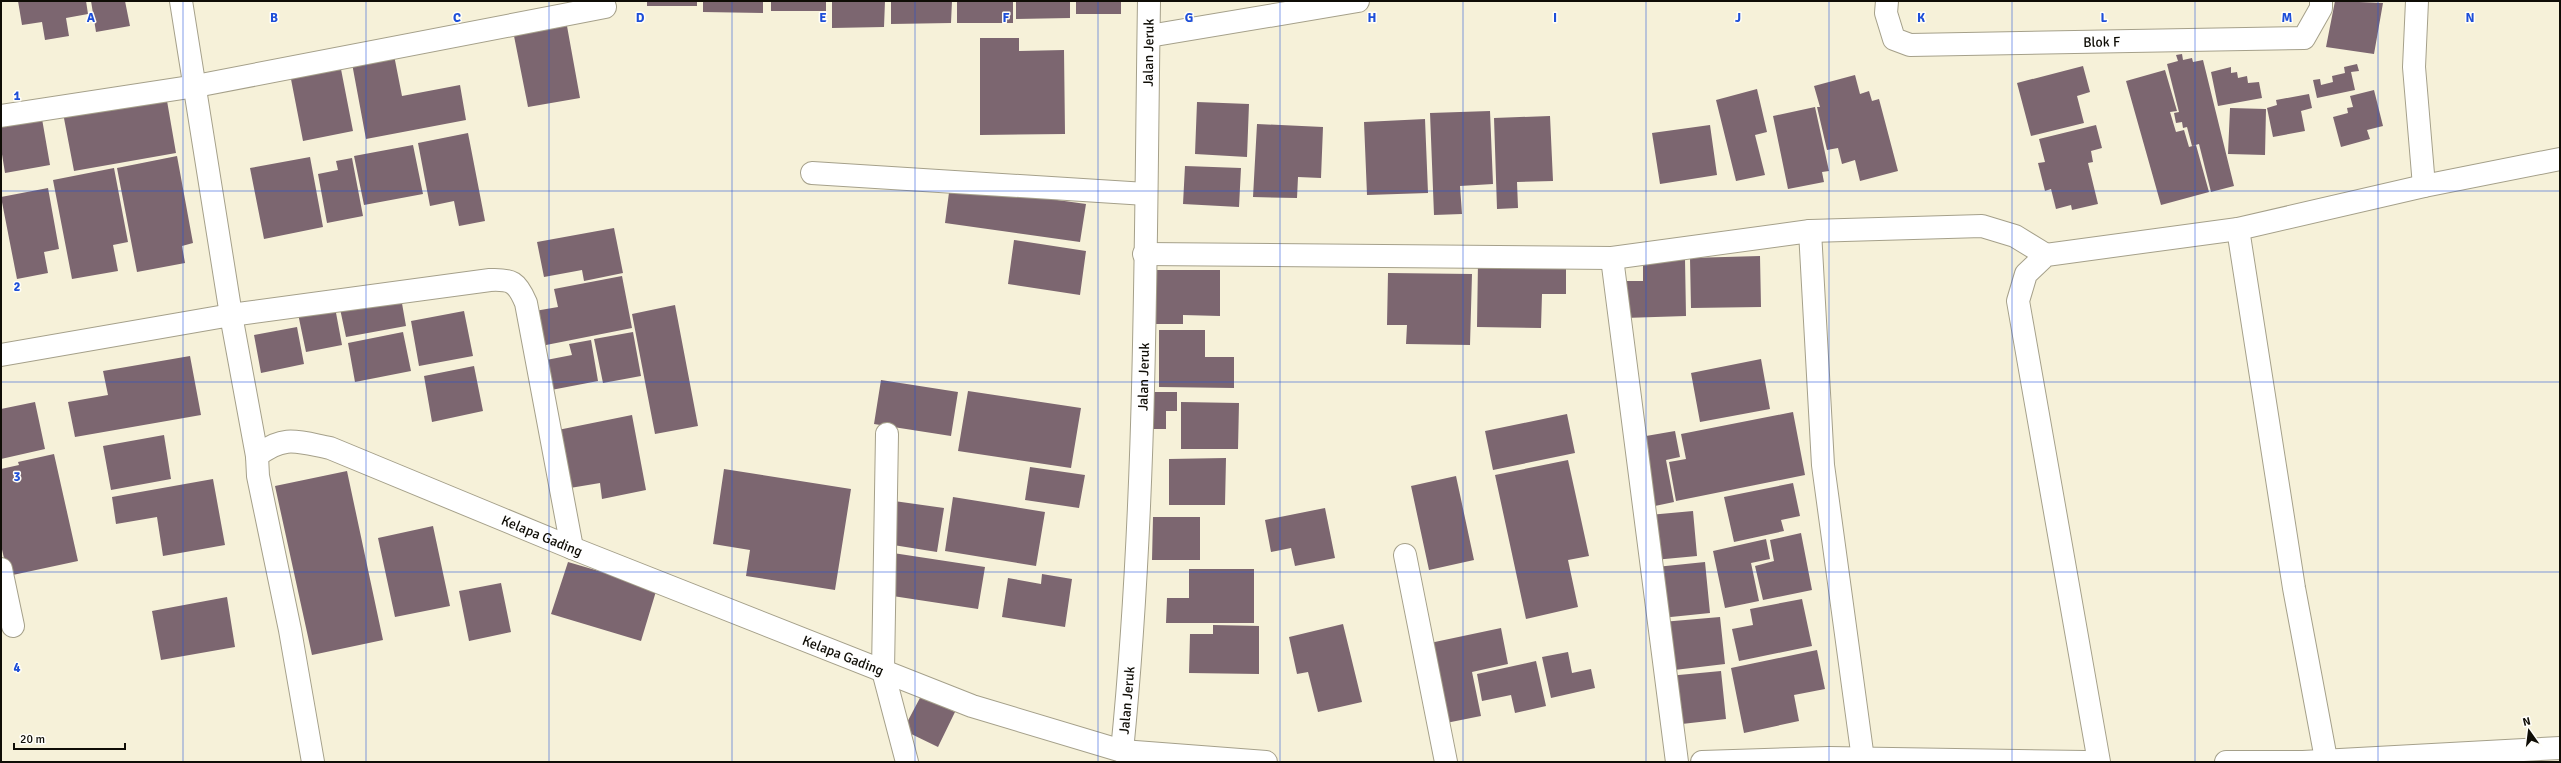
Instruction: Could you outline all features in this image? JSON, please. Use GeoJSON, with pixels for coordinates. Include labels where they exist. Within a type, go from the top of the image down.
{"type":"FeatureCollection","features":[{"type":"Feature","properties":{"kind":"street"},"geometry":{"type":"LineString","coordinates":[[181,1],[196,86],[219,250],[257,456],[258,476],[290,630],[314,762]]}},
{"type":"Feature","properties":{"kind":"street","name":"Jalan Jeruk"},"geometry":{"type":"LineString","coordinates":[[1122,751],[1130,675],[1141,481],[1149,1]]}},
{"type":"Feature","properties":{"kind":"street"},"geometry":{"type":"LineString","coordinates":[[1149,36],[1358,1]]}},
{"type":"Feature","properties":{"kind":"street"},"geometry":{"type":"LineString","coordinates":[[2417,1],[2414,67],[2424,186]]}},
{"type":"Feature","properties":{"kind":"street","name":"Blok F"},"geometry":{"type":"LineString","coordinates":[[1887,7],[1894,39],[1910,46],[2304,38],[2321,4]]}},
{"type":"Feature","properties":{"kind":"street"},"geometry":{"type":"LineString","coordinates":[[1,116],[196,86],[605,6]]}},
{"type":"Feature","properties":{"kind":"street"},"geometry":{"type":"LineString","coordinates":[[2099,762],[2018,301],[2026,274],[2046,255],[2238,229],[2424,186],[2560,158]]}},
{"type":"Feature","properties":{"kind":"street"},"geometry":{"type":"LineString","coordinates":[[812,173],[1146,194]]}},
{"type":"Feature","properties":{"kind":"street"},"geometry":{"type":"LineString","coordinates":[[1144,254],[1612,258],[1810,231],[1982,226],[2015,236],[2046,255]]}},
{"type":"Feature","properties":{"kind":"street"},"geometry":{"type":"LineString","coordinates":[[2238,229],[2294,588],[2326,759]]}},
{"type":"Feature","properties":{"kind":"street"},"geometry":{"type":"LineString","coordinates":[[1810,231],[1822,465],[1863,759]]}},
{"type":"Feature","properties":{"kind":"street"},"geometry":{"type":"LineString","coordinates":[[1612,258],[1677,762]]}},
{"type":"Feature","properties":{"kind":"street"},"geometry":{"type":"LineString","coordinates":[[1,355],[231,315],[506,279],[519,286],[526,303],[572,548]]}},
{"type":"Feature","properties":{"kind":"street"},"geometry":{"type":"LineString","coordinates":[[887,434],[883,671],[907,762]]}},
{"type":"Feature","properties":{"kind":"street","name":"Kelapa Gading"},"geometry":{"type":"LineString","coordinates":[[257,456],[271,445],[290,441],[330,448],[572,548],[972,706],[1122,751],[1266,762]]}},
{"type":"Feature","properties":{"kind":"street"},"geometry":{"type":"LineString","coordinates":[[1405,555],[1446,762]]}},
{"type":"Feature","properties":{"kind":"street"},"geometry":{"type":"LineString","coordinates":[[1,569],[13,626]]}},
{"type":"Feature","properties":{"kind":"street"},"geometry":{"type":"LineString","coordinates":[[2226,762],[2303,762],[2326,759],[2393,759],[2560,748]]}},
{"type":"Feature","properties":{"kind":"street"},"geometry":{"type":"LineString","coordinates":[[1702,762],[1863,759],[2085,762]]}},
{"type":"Feature","properties":{"kind":"building"},"geometry":{"type":"Polygon","coordinates":[[[18,1],[86,1],[88,14],[66,18],[69,36],[45,40],[42,22],[22,25],[18,1]]]}},
{"type":"Feature","properties":{"kind":"building"},"geometry":{"type":"Polygon","coordinates":[[[91,1],[125,1],[130,26],[96,32],[91,1]]]}},
{"type":"Feature","properties":{"kind":"building"},"geometry":{"type":"Polygon","coordinates":[[[647,1],[697,1],[697,6],[647,6],[647,1]]]}},
{"type":"Feature","properties":{"kind":"building"},"geometry":{"type":"Polygon","coordinates":[[[703,1],[763,1],[763,13],[703,12],[703,1]]]}},
{"type":"Feature","properties":{"kind":"building"},"geometry":{"type":"Polygon","coordinates":[[[771,1],[826,1],[826,11],[771,11],[771,1]]]}},
{"type":"Feature","properties":{"kind":"building"},"geometry":{"type":"Polygon","coordinates":[[[832,1],[885,1],[884,27],[832,28],[832,1]]]}},
{"type":"Feature","properties":{"kind":"building"},"geometry":{"type":"Polygon","coordinates":[[[891,1],[952,1],[951,23],[891,24],[891,1]]]}},
{"type":"Feature","properties":{"kind":"building"},"geometry":{"type":"Polygon","coordinates":[[[957,1],[1013,1],[1013,23],[957,23],[957,1]]]}},
{"type":"Feature","properties":{"kind":"building"},"geometry":{"type":"Polygon","coordinates":[[[1016,1],[1070,1],[1070,18],[1016,19],[1016,1]]]}},
{"type":"Feature","properties":{"kind":"building"},"geometry":{"type":"Polygon","coordinates":[[[1076,1],[1121,1],[1121,14],[1076,14],[1076,1]]]}},
{"type":"Feature","properties":{"kind":"building"},"geometry":{"type":"Polygon","coordinates":[[[2335,1],[2383,3],[2374,54],[2326,47],[2335,1]]]}},
{"type":"Feature","properties":{"kind":"building"},"geometry":{"type":"Polygon","coordinates":[[[567,26],[580,98],[528,107],[514,36],[567,26]]]}},
{"type":"Feature","properties":{"kind":"building"},"geometry":{"type":"Polygon","coordinates":[[[980,38],[1019,38],[1019,51],[1064,50],[1065,134],[980,135],[980,38]]]}},
{"type":"Feature","properties":{"kind":"building"},"geometry":{"type":"Polygon","coordinates":[[[393,50],[402,96],[460,85],[466,120],[366,139],[351,58],[393,50]]]}},
{"type":"Feature","properties":{"kind":"building"},"geometry":{"type":"Polygon","coordinates":[[[2182,54],[2183,60],[2192,58],[2193,62],[2203,60],[2234,186],[2211,192],[2199,144],[2192,146],[2187,127],[2183,128],[2182,122],[2176,123],[2174,113],[2179,112],[2167,64],[2178,61],[2176,55],[2182,54]]]}},
{"type":"Feature","properties":{"kind":"building"},"geometry":{"type":"Polygon","coordinates":[[[340,64],[353,131],[303,141],[290,74],[340,64]]]}},
{"type":"Feature","properties":{"kind":"building"},"geometry":{"type":"Polygon","coordinates":[[[2357,64],[2359,71],[2351,72],[2355,90],[2317,98],[2313,80],[2320,79],[2321,85],[2333,82],[2332,76],[2345,73],[2344,67],[2357,64]]]}},
{"type":"Feature","properties":{"kind":"building"},"geometry":{"type":"Polygon","coordinates":[[[2083,66],[2090,92],[2077,96],[2084,123],[2031,136],[2017,83],[2083,66]]]}},
{"type":"Feature","properties":{"kind":"building"},"geometry":{"type":"Polygon","coordinates":[[[2231,67],[2231,73],[2237,72],[2238,78],[2247,76],[2248,83],[2259,82],[2262,98],[2218,106],[2211,72],[2231,67]]]}},
{"type":"Feature","properties":{"kind":"building"},"geometry":{"type":"Polygon","coordinates":[[[2165,70],[2177,111],[2170,112],[2176,132],[2184,130],[2189,147],[2196,145],[2209,192],[2161,205],[2126,81],[2165,70]]]}},
{"type":"Feature","properties":{"kind":"building"},"geometry":{"type":"Polygon","coordinates":[[[1855,75],[1860,94],[1869,91],[1872,101],[1879,99],[1898,171],[1860,181],[1855,160],[1842,164],[1838,148],[1827,150],[1817,107],[1820,107],[1814,86],[1855,75]]]}},
{"type":"Feature","properties":{"kind":"building"},"geometry":{"type":"Polygon","coordinates":[[[1757,89],[1767,132],[1755,135],[1765,175],[1736,181],[1716,100],[1757,89]]]}},
{"type":"Feature","properties":{"kind":"building"},"geometry":{"type":"Polygon","coordinates":[[[2374,90],[2383,126],[2367,130],[2370,139],[2341,147],[2333,117],[2348,113],[2347,108],[2353,107],[2350,96],[2374,90]]]}},
{"type":"Feature","properties":{"kind":"building"},"geometry":{"type":"Polygon","coordinates":[[[2309,94],[2312,108],[2301,111],[2305,131],[2273,137],[2267,108],[2277,105],[2276,100],[2309,94]]]}},
{"type":"Feature","properties":{"kind":"building"},"geometry":{"type":"Polygon","coordinates":[[[166,95],[176,153],[74,171],[63,113],[166,95]]]}},
{"type":"Feature","properties":{"kind":"building"},"geometry":{"type":"Polygon","coordinates":[[[1197,102],[1249,104],[1247,157],[1195,154],[1197,102]]]}},
{"type":"Feature","properties":{"kind":"building"},"geometry":{"type":"Polygon","coordinates":[[[1815,107],[1829,171],[1822,172],[1824,182],[1788,189],[1773,116],[1815,107]]]}},
{"type":"Feature","properties":{"kind":"building"},"geometry":{"type":"Polygon","coordinates":[[[2230,108],[2266,109],[2265,155],[2228,154],[2230,108]]]}},
{"type":"Feature","properties":{"kind":"building"},"geometry":{"type":"Polygon","coordinates":[[[1490,111],[1493,184],[1460,186],[1462,214],[1434,215],[1430,113],[1490,111]]]}},
{"type":"Feature","properties":{"kind":"building"},"geometry":{"type":"Polygon","coordinates":[[[41,113],[50,165],[5,173],[1,148],[1,120],[41,113]]]}},
{"type":"Feature","properties":{"kind":"building"},"geometry":{"type":"Polygon","coordinates":[[[1550,116],[1553,181],[1517,182],[1518,208],[1497,209],[1494,118],[1550,116]]]}},
{"type":"Feature","properties":{"kind":"building"},"geometry":{"type":"Polygon","coordinates":[[[1425,119],[1428,193],[1367,195],[1364,122],[1425,119]]]}},
{"type":"Feature","properties":{"kind":"building"},"geometry":{"type":"Polygon","coordinates":[[[1257,124],[1323,127],[1321,178],[1298,177],[1297,198],[1253,197],[1257,124]]]}},
{"type":"Feature","properties":{"kind":"building"},"geometry":{"type":"Polygon","coordinates":[[[1710,125],[1717,175],[1660,184],[1652,133],[1710,125]]]}},
{"type":"Feature","properties":{"kind":"building"},"geometry":{"type":"Polygon","coordinates":[[[2096,125],[2102,148],[2091,151],[2093,162],[2088,163],[2098,204],[2072,210],[2071,205],[2056,209],[2051,189],[2045,191],[2038,163],[2045,162],[2039,139],[2096,125]]]}},
{"type":"Feature","properties":{"kind":"building"},"geometry":{"type":"Polygon","coordinates":[[[468,133],[485,221],[459,226],[454,201],[430,206],[418,143],[468,133]]]}},
{"type":"Feature","properties":{"kind":"building"},"geometry":{"type":"Polygon","coordinates":[[[413,145],[423,194],[364,205],[354,156],[413,145]]]}},
{"type":"Feature","properties":{"kind":"building"},"geometry":{"type":"Polygon","coordinates":[[[177,156],[193,243],[182,246],[185,263],[137,272],[117,168],[177,156]]]}},
{"type":"Feature","properties":{"kind":"building"},"geometry":{"type":"Polygon","coordinates":[[[310,157],[323,227],[264,239],[250,168],[310,157]]]}},
{"type":"Feature","properties":{"kind":"building"},"geometry":{"type":"Polygon","coordinates":[[[352,158],[363,216],[327,223],[318,174],[338,170],[336,161],[352,158]]]}},
{"type":"Feature","properties":{"kind":"building"},"geometry":{"type":"Polygon","coordinates":[[[1185,166],[1241,168],[1239,207],[1183,204],[1185,166]]]}},
{"type":"Feature","properties":{"kind":"building"},"geometry":{"type":"Polygon","coordinates":[[[114,168],[128,242],[113,245],[118,271],[72,279],[53,180],[114,168]]]}},
{"type":"Feature","properties":{"kind":"building"},"geometry":{"type":"Polygon","coordinates":[[[950,185],[1086,204],[1080,242],[945,223],[950,185]]]}},
{"type":"Feature","properties":{"kind":"building"},"geometry":{"type":"Polygon","coordinates":[[[48,188],[59,249],[44,252],[48,273],[17,279],[1,197],[48,188]]]}},
{"type":"Feature","properties":{"kind":"building"},"geometry":{"type":"Polygon","coordinates":[[[614,228],[623,273],[584,281],[582,270],[544,277],[537,242],[614,228]]]}},
{"type":"Feature","properties":{"kind":"building"},"geometry":{"type":"Polygon","coordinates":[[[1014,240],[1086,251],[1080,295],[1008,284],[1014,240]]]}},
{"type":"Feature","properties":{"kind":"building"},"geometry":{"type":"Polygon","coordinates":[[[1760,256],[1761,307],[1691,308],[1690,258],[1760,256]]]}},
{"type":"Feature","properties":{"kind":"building"},"geometry":{"type":"Polygon","coordinates":[[[1685,259],[1686,316],[1624,318],[1624,281],[1643,281],[1643,260],[1685,259]]]}},
{"type":"Feature","properties":{"kind":"building"},"geometry":{"type":"Polygon","coordinates":[[[1478,262],[1566,263],[1566,294],[1542,294],[1541,328],[1477,327],[1478,262]]]}},
{"type":"Feature","properties":{"kind":"building"},"geometry":{"type":"Polygon","coordinates":[[[1146,270],[1220,270],[1220,316],[1183,315],[1183,324],[1146,324],[1146,270]]]}},
{"type":"Feature","properties":{"kind":"building"},"geometry":{"type":"Polygon","coordinates":[[[1388,273],[1472,274],[1470,345],[1406,344],[1407,325],[1387,325],[1388,273]]]}},
{"type":"Feature","properties":{"kind":"building"},"geometry":{"type":"Polygon","coordinates":[[[622,276],[632,328],[536,347],[529,312],[558,307],[554,289],[622,276]]]}},
{"type":"Feature","properties":{"kind":"building"},"geometry":{"type":"Polygon","coordinates":[[[400,292],[406,326],[346,337],[339,304],[400,292]]]}},
{"type":"Feature","properties":{"kind":"building"},"geometry":{"type":"Polygon","coordinates":[[[334,302],[342,345],[306,352],[297,309],[334,302]]]}},
{"type":"Feature","properties":{"kind":"building"},"geometry":{"type":"Polygon","coordinates":[[[675,305],[698,426],[655,434],[632,314],[675,305]]]}},
{"type":"Feature","properties":{"kind":"building"},"geometry":{"type":"Polygon","coordinates":[[[464,311],[473,356],[419,366],[411,321],[464,311]]]}},
{"type":"Feature","properties":{"kind":"building"},"geometry":{"type":"Polygon","coordinates":[[[297,327],[304,364],[261,373],[254,335],[297,327]]]}},
{"type":"Feature","properties":{"kind":"building"},"geometry":{"type":"Polygon","coordinates":[[[1159,330],[1205,330],[1205,357],[1234,357],[1234,388],[1159,387],[1159,330]]]}},
{"type":"Feature","properties":{"kind":"building"},"geometry":{"type":"Polygon","coordinates":[[[403,332],[411,371],[355,382],[348,343],[403,332]]]}},
{"type":"Feature","properties":{"kind":"building"},"geometry":{"type":"Polygon","coordinates":[[[633,332],[641,376],[603,383],[594,339],[633,332]]]}},
{"type":"Feature","properties":{"kind":"building"},"geometry":{"type":"Polygon","coordinates":[[[591,340],[598,381],[546,391],[541,361],[572,355],[569,344],[591,340]]]}},
{"type":"Feature","properties":{"kind":"building"},"geometry":{"type":"Polygon","coordinates":[[[190,356],[201,415],[75,437],[68,402],[108,395],[103,371],[190,356]]]}},
{"type":"Feature","properties":{"kind":"building"},"geometry":{"type":"Polygon","coordinates":[[[1761,359],[1770,409],[1700,422],[1691,373],[1761,359]]]}},
{"type":"Feature","properties":{"kind":"building"},"geometry":{"type":"Polygon","coordinates":[[[474,366],[483,411],[432,422],[424,376],[474,366]]]}},
{"type":"Feature","properties":{"kind":"building"},"geometry":{"type":"Polygon","coordinates":[[[881,380],[958,392],[951,436],[874,424],[881,380]]]}},
{"type":"Feature","properties":{"kind":"building"},"geometry":{"type":"Polygon","coordinates":[[[968,391],[1081,408],[1071,468],[958,451],[968,391]]]}},
{"type":"Feature","properties":{"kind":"building"},"geometry":{"type":"Polygon","coordinates":[[[1145,392],[1177,392],[1177,411],[1166,411],[1166,429],[1145,429],[1145,392]]]}},
{"type":"Feature","properties":{"kind":"building"},"geometry":{"type":"Polygon","coordinates":[[[35,402],[45,449],[1,459],[1,409],[35,402]]]}},
{"type":"Feature","properties":{"kind":"building"},"geometry":{"type":"Polygon","coordinates":[[[1181,402],[1239,403],[1238,449],[1181,449],[1181,402]]]}},
{"type":"Feature","properties":{"kind":"building"},"geometry":{"type":"Polygon","coordinates":[[[1793,412],[1805,475],[1676,501],[1669,462],[1686,459],[1681,434],[1793,412]]]}},
{"type":"Feature","properties":{"kind":"building"},"geometry":{"type":"Polygon","coordinates":[[[1567,414],[1575,453],[1493,470],[1485,431],[1567,414]]]}},
{"type":"Feature","properties":{"kind":"building"},"geometry":{"type":"Polygon","coordinates":[[[632,415],[646,490],[602,499],[600,483],[564,489],[553,431],[632,415]]]}},
{"type":"Feature","properties":{"kind":"building"},"geometry":{"type":"Polygon","coordinates":[[[1675,431],[1680,457],[1666,460],[1674,502],[1650,507],[1640,455],[1649,454],[1646,436],[1675,431]]]}},
{"type":"Feature","properties":{"kind":"building"},"geometry":{"type":"Polygon","coordinates":[[[164,435],[171,479],[111,490],[103,446],[164,435]]]}},
{"type":"Feature","properties":{"kind":"building"},"geometry":{"type":"Polygon","coordinates":[[[54,454],[78,561],[8,576],[1,545],[1,469],[19,465],[18,462],[54,454]]]}},
{"type":"Feature","properties":{"kind":"building"},"geometry":{"type":"Polygon","coordinates":[[[1226,458],[1225,505],[1169,505],[1169,459],[1226,458]]]}},
{"type":"Feature","properties":{"kind":"building"},"geometry":{"type":"Polygon","coordinates":[[[1568,460],[1589,556],[1568,560],[1578,607],[1526,619],[1495,475],[1568,460]]]}},
{"type":"Feature","properties":{"kind":"building"},"geometry":{"type":"Polygon","coordinates":[[[1030,467],[1085,475],[1079,508],[1025,500],[1030,467]]]}},
{"type":"Feature","properties":{"kind":"building"},"geometry":{"type":"Polygon","coordinates":[[[724,469],[851,489],[835,590],[746,576],[750,550],[713,544],[724,469]]]}},
{"type":"Feature","properties":{"kind":"building"},"geometry":{"type":"Polygon","coordinates":[[[347,471],[383,640],[312,655],[275,486],[347,471]]]}},
{"type":"Feature","properties":{"kind":"building"},"geometry":{"type":"Polygon","coordinates":[[[1456,476],[1474,560],[1429,570],[1411,486],[1456,476]]]}},
{"type":"Feature","properties":{"kind":"building"},"geometry":{"type":"Polygon","coordinates":[[[213,479],[225,545],[163,556],[157,517],[116,524],[112,497],[213,479]]]}},
{"type":"Feature","properties":{"kind":"building"},"geometry":{"type":"Polygon","coordinates":[[[1793,483],[1800,516],[1781,520],[1784,531],[1734,542],[1724,497],[1793,483]]]}},
{"type":"Feature","properties":{"kind":"building"},"geometry":{"type":"Polygon","coordinates":[[[953,497],[1045,512],[1036,566],[945,551],[953,497]]]}},
{"type":"Feature","properties":{"kind":"building"},"geometry":{"type":"Polygon","coordinates":[[[894,501],[944,508],[937,552],[887,544],[894,501]]]}},
{"type":"Feature","properties":{"kind":"building"},"geometry":{"type":"Polygon","coordinates":[[[1325,508],[1335,558],[1295,566],[1291,548],[1271,552],[1265,520],[1325,508]]]}},
{"type":"Feature","properties":{"kind":"building"},"geometry":{"type":"Polygon","coordinates":[[[1693,511],[1697,556],[1654,560],[1649,515],[1693,511]]]}},
{"type":"Feature","properties":{"kind":"building"},"geometry":{"type":"Polygon","coordinates":[[[1153,517],[1200,517],[1200,560],[1152,560],[1153,517]]]}},
{"type":"Feature","properties":{"kind":"building"},"geometry":{"type":"Polygon","coordinates":[[[433,526],[450,606],[395,617],[378,538],[433,526]]]}},
{"type":"Feature","properties":{"kind":"building"},"geometry":{"type":"Polygon","coordinates":[[[1801,533],[1812,590],[1763,600],[1755,566],[1774,561],[1770,540],[1801,533]]]}},
{"type":"Feature","properties":{"kind":"building"},"geometry":{"type":"Polygon","coordinates":[[[1766,539],[1770,559],[1751,563],[1759,601],[1725,608],[1713,551],[1766,539]]]}},
{"type":"Feature","properties":{"kind":"building"},"geometry":{"type":"Polygon","coordinates":[[[893,553],[985,567],[978,609],[886,595],[893,553]]]}},
{"type":"Feature","properties":{"kind":"building"},"geometry":{"type":"Polygon","coordinates":[[[568,562],[657,588],[641,641],[551,614],[568,562]]]}},
{"type":"Feature","properties":{"kind":"building"},"geometry":{"type":"Polygon","coordinates":[[[1705,562],[1710,613],[1661,618],[1656,567],[1705,562]]]}},
{"type":"Feature","properties":{"kind":"building"},"geometry":{"type":"Polygon","coordinates":[[[1189,569],[1254,569],[1254,623],[1166,623],[1167,598],[1189,598],[1189,569]]]}},
{"type":"Feature","properties":{"kind":"building"},"geometry":{"type":"Polygon","coordinates":[[[1042,574],[1072,579],[1065,627],[1002,617],[1008,578],[1041,584],[1042,574]]]}},
{"type":"Feature","properties":{"kind":"building"},"geometry":{"type":"Polygon","coordinates":[[[501,583],[511,632],[469,641],[459,591],[501,583]]]}},
{"type":"Feature","properties":{"kind":"building"},"geometry":{"type":"Polygon","coordinates":[[[227,597],[235,647],[161,660],[152,611],[227,597]]]}},
{"type":"Feature","properties":{"kind":"building"},"geometry":{"type":"Polygon","coordinates":[[[1802,599],[1812,646],[1739,661],[1732,629],[1753,625],[1750,609],[1802,599]]]}},
{"type":"Feature","properties":{"kind":"building"},"geometry":{"type":"Polygon","coordinates":[[[1720,617],[1725,664],[1666,671],[1662,622],[1720,617]]]}},
{"type":"Feature","properties":{"kind":"building"},"geometry":{"type":"Polygon","coordinates":[[[1343,624],[1362,702],[1318,712],[1308,672],[1297,674],[1289,637],[1343,624]]]}},
{"type":"Feature","properties":{"kind":"building"},"geometry":{"type":"Polygon","coordinates":[[[1213,625],[1259,626],[1259,674],[1189,673],[1190,634],[1213,634],[1213,625]]]}},
{"type":"Feature","properties":{"kind":"building"},"geometry":{"type":"Polygon","coordinates":[[[1501,628],[1508,664],[1472,672],[1481,716],[1446,723],[1430,643],[1501,628]]]}},
{"type":"Feature","properties":{"kind":"building"},"geometry":{"type":"Polygon","coordinates":[[[1817,650],[1825,689],[1794,695],[1799,721],[1744,733],[1731,668],[1817,650]]]}},
{"type":"Feature","properties":{"kind":"building"},"geometry":{"type":"Polygon","coordinates":[[[1568,652],[1572,673],[1591,669],[1595,688],[1551,698],[1542,657],[1568,652]]]}},
{"type":"Feature","properties":{"kind":"building"},"geometry":{"type":"Polygon","coordinates":[[[1536,661],[1546,706],[1515,713],[1511,695],[1482,701],[1477,674],[1536,661]]]}},
{"type":"Feature","properties":{"kind":"building"},"geometry":{"type":"Polygon","coordinates":[[[1721,671],[1726,719],[1673,725],[1668,676],[1721,671]]]}},
{"type":"Feature","properties":{"kind":"building"},"geometry":{"type":"Polygon","coordinates":[[[921,696],[955,712],[938,747],[903,730],[921,696]]]}}]}
